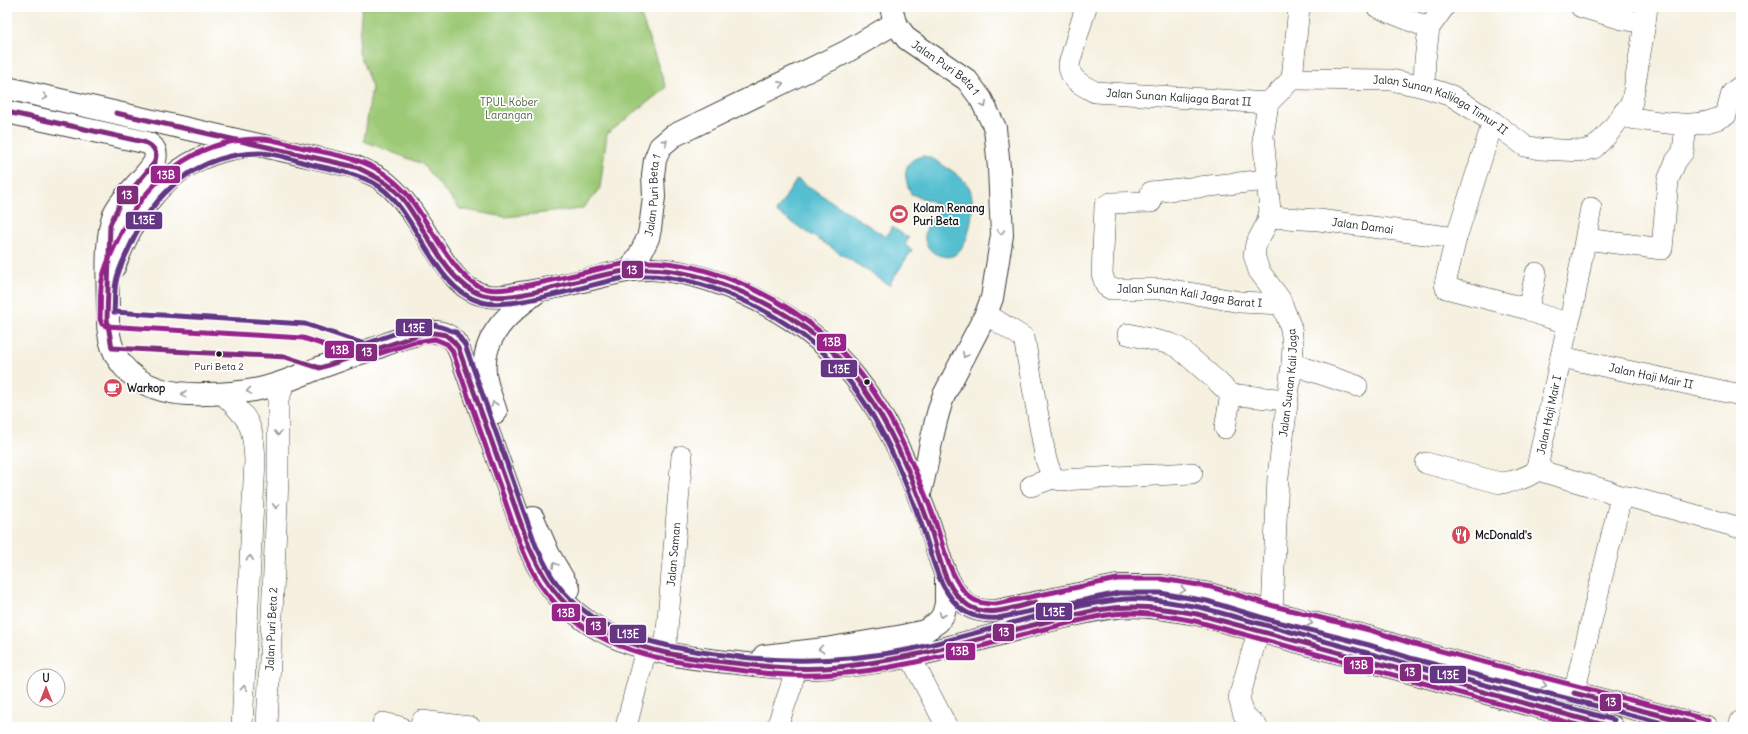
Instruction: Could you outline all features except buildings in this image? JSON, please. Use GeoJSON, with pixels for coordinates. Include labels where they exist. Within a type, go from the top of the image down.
{"type":"FeatureCollection","features":[{"type":"Feature","properties":{"kind":"main road","name":"Jalan Puri Beta 1"},"geometry":{"type":"LineString","coordinates":[[630,270],[648,238],[654,197],[653,175],[655,160],[660,147],[673,136],[846,52],[893,15],[907,40],[967,80],[981,99],[995,128],[999,168],[1002,235],[992,298],[984,319],[939,407],[925,477],[919,496]]}},
{"type":"Feature","properties":{"kind":"main road"},"geometry":{"type":"LineString","coordinates":[[7,88],[356,167],[380,178],[401,198],[455,277],[470,290],[492,296],[539,291],[630,270],[667,270],[699,277],[729,287],[789,319],[819,340],[850,371],[871,400],[898,449],[919,496],[946,576],[964,602],[974,609],[986,612],[1118,586],[1161,586],[1208,594],[1272,613],[1378,640],[1412,651],[1706,727]]}},
{"type":"Feature","properties":{"kind":"main road"},"geometry":{"type":"LineString","coordinates":[[7,112],[144,142],[154,148],[156,158],[122,202],[112,219],[110,230],[108,283],[108,319],[110,342],[114,353],[126,369],[143,383],[158,389],[182,394],[223,394],[259,389],[285,382],[352,356],[413,335],[434,332],[448,335],[455,341],[530,549],[538,566],[555,592],[567,604],[594,626],[615,637],[655,652],[718,662],[796,668],[859,664],[910,656],[1080,613],[1128,606],[1140,606],[1197,614],[1258,632],[1612,727]]}},
{"type":"Feature","properties":{"kind":"main road"},"geometry":{"type":"LineString","coordinates":[[108,283],[124,241],[132,225],[144,206],[166,180],[181,169],[207,155],[234,148],[263,146]]}},
{"type":"Feature","properties":{"kind":"main road"},"geometry":{"type":"LineString","coordinates":[[539,291],[515,308],[495,332],[485,356],[486,380],[533,517],[549,554],[576,599],[591,616],[615,637]]}},
{"type":"Feature","properties":{"kind":"main road"},"geometry":{"type":"LineString","coordinates":[[718,662],[825,648],[903,636],[925,631],[938,622],[943,615],[946,604],[946,576]]}},
{"type":"Feature","properties":{"kind":"main road"},"geometry":{"type":"LineString","coordinates":[[1373,663],[1379,653],[1378,640]]}},
{"type":"Feature","properties":{"kind":"main road"},"geometry":{"type":"LineString","coordinates":[[1412,651],[1411,668],[1414,673]]}},
{"type":"Feature","properties":{"kind":"main road"},"geometry":{"type":"LineString","coordinates":[[1567,715],[1574,693]]}},
{"type":"Feature","properties":{"kind":"street","name":"Jalan Sunan Kalijaga Barat II"},"geometry":{"type":"LineString","coordinates":[[1086,7],[1069,64],[1069,71],[1079,84],[1095,92],[1268,103]]}},
{"type":"Feature","properties":{"kind":"street"},"geometry":{"type":"LineString","coordinates":[[1268,103],[1292,79],[1299,7]]}},
{"type":"Feature","properties":{"kind":"street"},"geometry":{"type":"LineString","coordinates":[[1377,7],[1429,28]]}},
{"type":"Feature","properties":{"kind":"street"},"geometry":{"type":"LineString","coordinates":[[1424,87],[1426,41],[1429,28],[1444,7]]}},
{"type":"Feature","properties":{"kind":"street"},"geometry":{"type":"LineString","coordinates":[[1581,7],[1622,19],[1646,15],[1632,102],[1624,112],[1631,118],[1686,125],[1713,122],[1726,115],[1732,93],[1741,86]]}},
{"type":"Feature","properties":{"kind":"street","name":"Jalan Sunan Kalijaga Timur II"},"geometry":{"type":"LineString","coordinates":[[1292,79],[1391,80],[1424,87],[1452,96],[1493,122],[1525,146],[1540,149],[1582,151],[1594,148],[1608,134],[1624,112]]}},
{"type":"Feature","properties":{"kind":"street","name":"Jalan Sunan Kali Jaga"},"geometry":{"type":"LineString","coordinates":[[1268,103],[1263,136],[1270,211],[1269,217],[1256,244],[1254,255],[1259,271],[1280,299],[1291,328],[1293,346],[1278,477],[1272,613]]}},
{"type":"Feature","properties":{"kind":"street"},"geometry":{"type":"LineString","coordinates":[[1493,122],[1456,238],[1445,284],[1446,288],[1528,309],[1537,314],[1568,324]]}},
{"type":"Feature","properties":{"kind":"street"},"geometry":{"type":"LineString","coordinates":[[1586,239],[1662,249],[1668,180],[1676,161],[1683,152],[1686,125]]}},
{"type":"Feature","properties":{"kind":"street","name":"Jalan Sunan Kali Jaga Barat I"},"geometry":{"type":"LineString","coordinates":[[1267,180],[1151,192],[1151,202],[1111,203],[1105,206],[1102,274],[1106,286],[1111,289],[1167,289],[1240,302],[1281,304]]}},
{"type":"Feature","properties":{"kind":"street","name":"Jalan Haji Mair I"},"geometry":{"type":"LineString","coordinates":[[1591,208],[1572,311],[1538,463],[1540,468],[1544,472],[1617,495],[1634,498],[1741,528]]}},
{"type":"Feature","properties":{"kind":"street","name":"Jalan Damai"},"geometry":{"type":"LineString","coordinates":[[1269,217],[1319,220],[1456,238]]}},
{"type":"Feature","properties":{"kind":"street"},"geometry":{"type":"LineString","coordinates":[[1528,309],[1536,273]]}},
{"type":"Feature","properties":{"kind":"street"},"geometry":{"type":"LineString","coordinates":[[984,319],[1024,338],[1046,460],[1053,478]]}},
{"type":"Feature","properties":{"kind":"street"},"geometry":{"type":"LineString","coordinates":[[1128,334],[1171,344],[1179,348],[1233,397]]}},
{"type":"Feature","properties":{"kind":"street","name":"Jalan Haji Mair II"},"geometry":{"type":"LineString","coordinates":[[1561,357],[1741,394]]}},
{"type":"Feature","properties":{"kind":"street"},"geometry":{"type":"LineString","coordinates":[[1292,364],[1357,386]]}},
{"type":"Feature","properties":{"kind":"street","name":"Jalan Puri Beta 2"},"geometry":{"type":"LineString","coordinates":[[267,727],[278,458],[278,400],[285,382]]}},
{"type":"Feature","properties":{"kind":"street"},"geometry":{"type":"LineString","coordinates":[[223,394],[241,411],[250,424],[254,441],[255,460],[242,727]]}},
{"type":"Feature","properties":{"kind":"street"},"geometry":{"type":"LineString","coordinates":[[1225,428],[1230,400],[1237,395],[1287,400]]}},
{"type":"Feature","properties":{"kind":"street","name":"Jalan Saman"},"geometry":{"type":"LineString","coordinates":[[626,727],[655,652],[682,456]]}},
{"type":"Feature","properties":{"kind":"street"},"geometry":{"type":"LineString","coordinates":[[255,460],[278,458]]}},
{"type":"Feature","properties":{"kind":"street"},"geometry":{"type":"LineString","coordinates":[[1426,463],[1500,483],[1528,478],[1540,468]]}},
{"type":"Feature","properties":{"kind":"street"},"geometry":{"type":"LineString","coordinates":[[1031,486],[1053,478],[1061,480],[1192,474]]}},
{"type":"Feature","properties":{"kind":"street"},"geometry":{"type":"LineString","coordinates":[[1574,693],[1620,506],[1620,500],[1617,495]]}},
{"type":"Feature","properties":{"kind":"street"},"geometry":{"type":"LineString","coordinates":[[251,533],[275,531]]}},
{"type":"Feature","properties":{"kind":"street"},"geometry":{"type":"LineString","coordinates":[[1257,727],[1244,715],[1239,698],[1258,632]]}},
{"type":"Feature","properties":{"kind":"street"},"geometry":{"type":"LineString","coordinates":[[910,656],[947,727]]}},
{"type":"Feature","properties":{"kind":"street"},"geometry":{"type":"LineString","coordinates":[[777,727],[792,687],[796,668]]}},
{"type":"Feature","properties":{"kind":"street"},"geometry":{"type":"LineString","coordinates":[[420,727],[422,721],[470,727]]}},
{"type":"Feature","properties":{"kind":"street"},"geometry":{"type":"LineString","coordinates":[[1739,727],[1741,721]]}},
{"type":"Feature","properties":{"kind":"green space","name":"TPUL Kober Larangan"},"geometry":{"type":"Polygon","coordinates":[[[362,7],[638,7],[666,88],[607,134],[600,188],[582,209],[505,217],[460,209],[422,164],[364,141],[372,87],[358,50],[362,7]]]}},
{"type":"Feature","properties":{"kind":"water"},"geometry":{"type":"Polygon","coordinates":[[[924,156],[935,160],[959,176],[970,189],[972,196],[972,216],[967,236],[958,252],[950,257],[933,252],[926,244],[926,230],[936,208],[936,203],[911,194],[908,188],[906,170],[908,165],[917,158],[924,156]]]}},
{"type":"Feature","properties":{"kind":"water"},"geometry":{"type":"Polygon","coordinates":[[[797,179],[886,237],[892,227],[909,238],[905,245],[912,250],[889,285],[776,212],[797,179]]]}},
{"type":"Feature","properties":{"kind":"transit line","name":"13"},"geometry":{"type":"LineString","coordinates":[[7,112],[144,142],[155,150],[156,156],[154,163],[119,205],[110,225],[107,319],[112,348],[286,357],[320,368],[424,333],[446,335],[458,347],[530,549],[546,579],[561,599],[579,615],[599,629],[621,639],[644,647],[692,658],[770,667],[825,668],[860,665],[928,652],[1064,617],[1098,610],[1123,607],[1172,610],[1197,614],[1612,727]]}},
{"type":"Feature","properties":{"kind":"transit line","name":"13"},"geometry":{"type":"LineString","coordinates":[[116,113],[356,167],[369,173],[387,184],[402,198],[437,253],[458,279],[470,289],[483,295],[494,297],[519,295],[612,273],[642,269],[666,270],[692,275],[745,293],[770,306],[815,336],[833,352],[856,378],[876,407],[910,475],[929,524],[947,580],[960,599],[969,606],[985,611],[1011,609],[1036,602]]}},
{"type":"Feature","properties":{"kind":"transit line","name":"13B"},"geometry":{"type":"LineString","coordinates":[[1585,727],[1195,621],[1146,614],[1122,613],[1097,617],[927,660],[888,668],[828,675],[772,674],[696,665],[645,654],[598,636],[576,622],[557,605],[540,584],[518,539],[452,350],[447,344],[435,339],[415,342],[365,358],[303,338],[106,326],[102,324],[100,319],[101,287],[104,272],[117,241],[141,200],[156,183],[174,168],[193,156],[214,146],[237,141],[261,139],[277,141],[338,155],[366,163],[378,170],[400,187],[414,203],[453,263],[464,276],[476,285],[488,289],[501,290],[626,263],[666,263],[691,267],[739,283],[785,306],[806,320],[843,354],[861,374],[876,395],[902,441],[913,466],[933,515],[945,554],[957,582],[966,594],[978,602],[996,604],[1117,579],[1162,579],[1211,587],[1274,606],[1373,631],[1414,644],[1708,720]]}},
{"type":"Feature","properties":{"kind":"transit line","name":"L13E"},"geometry":{"type":"LineString","coordinates":[[1614,720],[1199,607],[1146,599],[1128,599],[1084,605],[912,649],[857,657],[777,660],[695,651],[654,642],[634,636],[596,619],[579,607],[564,592],[551,575],[536,546],[465,345],[456,332],[435,325],[411,328],[365,344],[305,324],[114,312],[115,286],[118,273],[139,228],[164,194],[180,180],[197,169],[216,160],[237,155],[266,153],[350,174],[372,182],[388,193],[401,208],[436,264],[449,281],[464,294],[481,302],[500,304],[511,303],[546,297],[624,278],[643,276],[666,277],[689,281],[735,297],[779,319],[798,332],[835,364],[866,405],[879,427],[902,474],[944,588],[958,606],[967,613],[982,618],[998,618],[1119,593],[1160,593],[1207,601],[1270,620],[1369,645],[1410,658],[1678,727]]}},
{"type":"Feature","properties":{"kind":"transit line","name":"13"},"geometry":{"type":"LineString","coordinates":[[1574,693],[1706,727]]}},
{"type":"Feature","properties":{"kind":"place","name":"Kolam Renang Puri Beta"},"geometry":{"type":"Point","coordinates":[899,214]}},
{"type":"Feature","properties":{"kind":"place","name":"Puri Beta 2"},"geometry":{"type":"Point","coordinates":[219,354]}},
{"type":"Feature","properties":{"kind":"place","name":"Warkop"},"geometry":{"type":"Point","coordinates":[113,388]}},
{"type":"Feature","properties":{"kind":"place","name":"McDonald's"},"geometry":{"type":"Point","coordinates":[1461,535]}}]}
